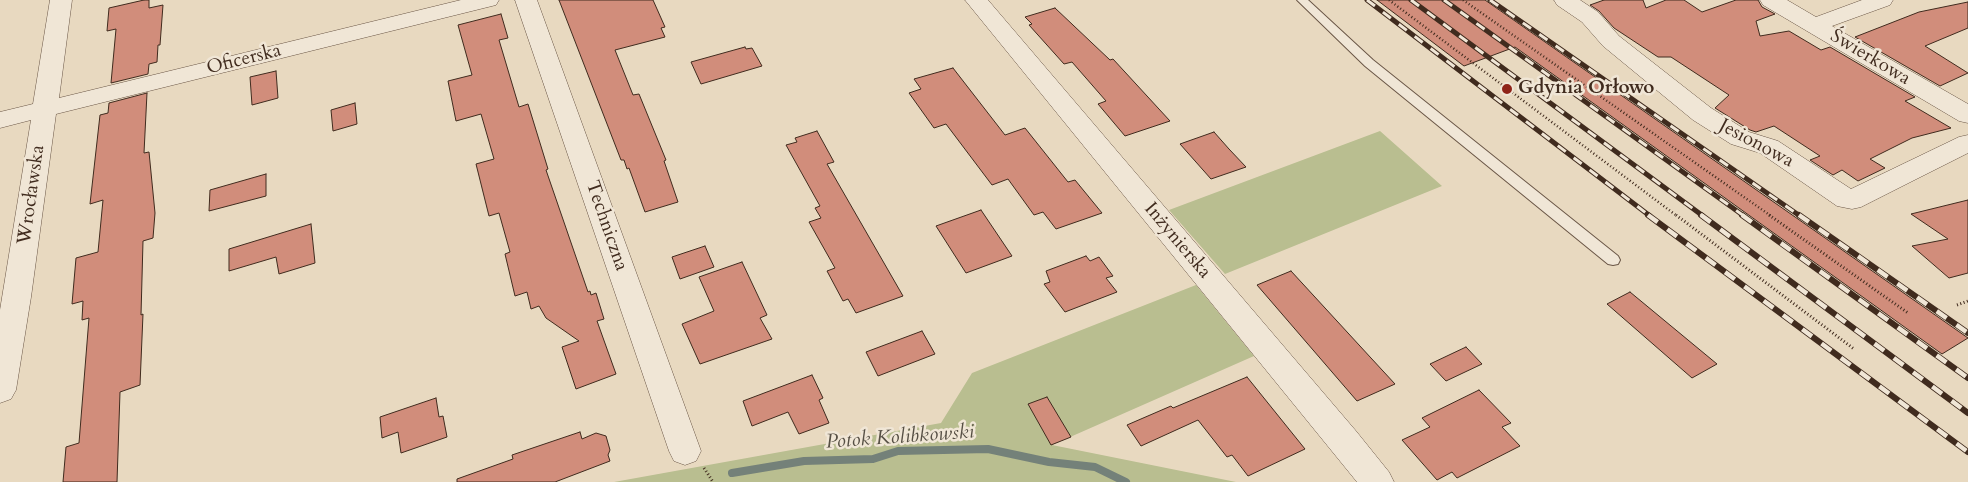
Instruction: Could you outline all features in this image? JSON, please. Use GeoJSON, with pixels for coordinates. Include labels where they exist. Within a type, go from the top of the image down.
{"type":"FeatureCollection","features":[{"type":"Feature","properties":{"kind":"street","name":"Wrocławska"},"geometry":{"type":"LineString","coordinates":[[0,390],[17,297],[61,0]]}},
{"type":"Feature","properties":{"kind":"street","name":"Oficerska"},"geometry":{"type":"LineString","coordinates":[[0,120],[488,0]]}},
{"type":"Feature","properties":{"kind":"street","name":"Techniczna"},"geometry":{"type":"LineString","coordinates":[[526,0],[685,452]]}},
{"type":"Feature","properties":{"kind":"street","name":"Inżynierska"},"geometry":{"type":"LineString","coordinates":[[976,0],[1345,441],[1377,482]]}},
{"type":"Feature","properties":{"kind":"street","name":"Jesionowa"},"geometry":{"type":"LineString","coordinates":[[1565,0],[1590,17],[1611,41],[1702,114],[1740,138],[1769,147],[1846,199],[1852,200],[1968,143]]}},
{"type":"Feature","properties":{"kind":"street","name":"Świerkowa"},"geometry":{"type":"LineString","coordinates":[[1771,0],[1968,115]]}},
{"type":"Feature","properties":{"kind":"street"},"geometry":{"type":"LineString","coordinates":[[1814,24],[1882,0]]}},
{"type":"Feature","properties":{"kind":"lane"},"geometry":{"type":"LineString","coordinates":[[1302,0],[1369,63],[1613,260]]}},
{"type":"Feature","properties":{"kind":"path"},"geometry":{"type":"LineString","coordinates":[[1390,0],[1854,349]]}},
{"type":"Feature","properties":{"kind":"path"},"geometry":{"type":"LineString","coordinates":[[1463,0],[1908,313]]}},
{"type":"Feature","properties":{"kind":"path"},"geometry":{"type":"LineString","coordinates":[[1957,305],[1968,301]]}},
{"type":"Feature","properties":{"kind":"green space"},"geometry":{"type":"Polygon","coordinates":[[[1380,131],[1442,186],[1225,274],[1169,210],[1380,131]]]}},
{"type":"Feature","properties":{"kind":"green space"},"geometry":{"type":"Polygon","coordinates":[[[1196,285],[1254,356],[1052,445],[1236,482],[614,482],[941,423],[972,373],[1196,285]]]}},
{"type":"Feature","properties":{"kind":"building"},"geometry":{"type":"Polygon","coordinates":[[[149,0],[149,8],[163,5],[157,62],[149,64],[148,74],[111,83],[116,29],[107,31],[109,8],[149,0]]]}},
{"type":"Feature","properties":{"kind":"building"},"geometry":{"type":"Polygon","coordinates":[[[559,0],[653,0],[665,27],[661,28],[665,37],[615,50],[633,95],[639,94],[666,160],[664,161],[678,202],[645,212],[629,168],[627,169],[624,160],[621,160],[559,0]]]}},
{"type":"Feature","properties":{"kind":"building"},"geometry":{"type":"Polygon","coordinates":[[[1377,0],[1485,0],[1968,338],[1942,354],[1515,47],[1464,66],[1377,0]]]}},
{"type":"Feature","properties":{"kind":"building"},"geometry":{"type":"Polygon","coordinates":[[[1604,0],[1643,0],[1646,8],[1666,0],[1684,0],[1702,12],[1736,0],[1758,0],[1762,7],[1775,14],[1756,21],[1760,36],[1789,31],[1821,50],[1830,47],[1915,97],[1905,101],[1951,128],[1912,138],[1870,159],[1885,168],[1858,181],[1842,170],[1833,175],[1810,160],[1820,156],[1774,126],[1756,132],[1715,108],[1729,95],[1671,57],[1658,57],[1614,28],[1599,11],[1590,5],[1604,0]]]}},
{"type":"Feature","properties":{"kind":"building"},"geometry":{"type":"Polygon","coordinates":[[[1968,2],[1968,28],[1925,46],[1968,73],[1940,86],[1855,37],[1919,12],[1968,2]]]}},
{"type":"Feature","properties":{"kind":"building"},"geometry":{"type":"Polygon","coordinates":[[[1055,8],[1110,60],[1113,59],[1170,121],[1125,136],[1098,104],[1106,101],[1072,62],[1064,64],[1029,25],[1032,24],[1025,17],[1055,8]]]}},
{"type":"Feature","properties":{"kind":"building"},"geometry":{"type":"Polygon","coordinates":[[[501,14],[508,38],[499,40],[519,107],[528,104],[548,169],[546,170],[588,292],[590,291],[591,295],[596,293],[604,319],[597,321],[616,374],[576,389],[562,347],[579,341],[546,318],[539,306],[531,309],[527,292],[515,296],[505,254],[510,252],[499,213],[489,216],[476,164],[494,159],[481,114],[456,121],[448,81],[472,75],[458,25],[501,14]]]}},
{"type":"Feature","properties":{"kind":"building"},"geometry":{"type":"Polygon","coordinates":[[[745,47],[746,49],[752,48],[762,66],[701,84],[691,62],[745,47]]]}},
{"type":"Feature","properties":{"kind":"building"},"geometry":{"type":"Polygon","coordinates":[[[953,68],[1005,135],[1025,128],[1068,182],[1075,180],[1102,213],[1056,229],[1043,212],[1034,215],[1008,179],[992,185],[946,124],[934,128],[909,93],[921,89],[914,79],[953,68]]]}},
{"type":"Feature","properties":{"kind":"building"},"geometry":{"type":"Polygon","coordinates":[[[276,71],[278,98],[252,105],[250,77],[276,71]]]}},
{"type":"Feature","properties":{"kind":"building"},"geometry":{"type":"Polygon","coordinates":[[[147,93],[144,153],[149,152],[155,213],[153,238],[143,241],[141,315],[143,314],[140,385],[120,392],[117,482],[63,482],[66,447],[79,443],[89,318],[82,320],[83,301],[72,304],[76,258],[98,252],[103,200],[90,204],[100,115],[108,113],[109,103],[147,93]]]}},
{"type":"Feature","properties":{"kind":"building"},"geometry":{"type":"Polygon","coordinates":[[[355,103],[357,124],[333,131],[331,110],[355,103]]]}},
{"type":"Feature","properties":{"kind":"building"},"geometry":{"type":"Polygon","coordinates":[[[817,131],[834,162],[827,164],[903,296],[856,313],[848,299],[843,301],[827,271],[835,268],[809,222],[821,218],[815,208],[820,206],[786,145],[797,142],[795,138],[817,131]]]}},
{"type":"Feature","properties":{"kind":"building"},"geometry":{"type":"Polygon","coordinates":[[[1214,132],[1246,167],[1211,179],[1180,144],[1214,132]]]}},
{"type":"Feature","properties":{"kind":"building"},"geometry":{"type":"Polygon","coordinates":[[[266,174],[266,196],[209,211],[210,190],[266,174]]]}},
{"type":"Feature","properties":{"kind":"building"},"geometry":{"type":"Polygon","coordinates":[[[1968,200],[1968,273],[1949,278],[1912,246],[1948,239],[1911,214],[1968,200]]]}},
{"type":"Feature","properties":{"kind":"building"},"geometry":{"type":"Polygon","coordinates":[[[981,210],[1012,256],[966,273],[936,226],[981,210]]]}},
{"type":"Feature","properties":{"kind":"building"},"geometry":{"type":"Polygon","coordinates":[[[311,224],[315,263],[279,274],[276,257],[229,271],[229,249],[311,224]]]}},
{"type":"Feature","properties":{"kind":"building"},"geometry":{"type":"Polygon","coordinates":[[[705,246],[714,267],[680,279],[672,257],[705,246]]]}},
{"type":"Feature","properties":{"kind":"building"},"geometry":{"type":"Polygon","coordinates":[[[1086,256],[1090,261],[1099,257],[1113,276],[1106,278],[1117,292],[1065,312],[1044,284],[1050,282],[1046,271],[1086,256]]]}},
{"type":"Feature","properties":{"kind":"building"},"geometry":{"type":"Polygon","coordinates":[[[742,262],[767,315],[760,318],[772,339],[700,364],[682,324],[714,311],[699,277],[742,262]]]}},
{"type":"Feature","properties":{"kind":"building"},"geometry":{"type":"Polygon","coordinates":[[[1291,271],[1395,384],[1357,401],[1257,285],[1291,271]]]}},
{"type":"Feature","properties":{"kind":"building"},"geometry":{"type":"Polygon","coordinates":[[[1630,292],[1717,364],[1692,378],[1607,304],[1630,292]]]}},
{"type":"Feature","properties":{"kind":"building"},"geometry":{"type":"Polygon","coordinates":[[[922,331],[935,354],[878,376],[866,352],[922,331]]]}},
{"type":"Feature","properties":{"kind":"building"},"geometry":{"type":"Polygon","coordinates":[[[1466,347],[1482,364],[1446,381],[1430,364],[1466,347]]]}},
{"type":"Feature","properties":{"kind":"building"},"geometry":{"type":"Polygon","coordinates":[[[812,375],[823,398],[819,400],[829,423],[799,434],[788,412],[752,426],[743,401],[812,375]]]}},
{"type":"Feature","properties":{"kind":"building"},"geometry":{"type":"Polygon","coordinates":[[[1247,377],[1305,449],[1248,476],[1232,455],[1227,457],[1198,420],[1141,446],[1127,425],[1171,406],[1173,408],[1247,377]]]}},
{"type":"Feature","properties":{"kind":"building"},"geometry":{"type":"Polygon","coordinates":[[[1479,390],[1511,423],[1502,427],[1520,446],[1457,478],[1452,472],[1437,480],[1402,440],[1430,427],[1422,418],[1479,390]]]}},
{"type":"Feature","properties":{"kind":"building"},"geometry":{"type":"Polygon","coordinates":[[[1047,397],[1071,437],[1051,445],[1028,404],[1047,397]]]}},
{"type":"Feature","properties":{"kind":"building"},"geometry":{"type":"Polygon","coordinates":[[[436,398],[439,417],[443,416],[447,437],[401,453],[398,432],[382,438],[380,417],[436,398]]]}},
{"type":"Feature","properties":{"kind":"building"},"geometry":{"type":"Polygon","coordinates":[[[580,432],[582,439],[596,433],[606,436],[610,450],[608,455],[610,461],[555,482],[457,482],[457,479],[513,459],[512,455],[580,432]]]}},
{"type":"Feature","properties":{"kind":"waterway","name":"Potok Kolibkowski"},"geometry":{"type":"LineString","coordinates":[[732,473],[804,461],[873,459],[898,451],[988,449],[1049,462],[1095,467],[1126,482]]}},
{"type":"Feature","properties":{"kind":"railway"},"geometry":{"type":"LineString","coordinates":[[1367,0],[1650,216]]}},
{"type":"Feature","properties":{"kind":"railway"},"geometry":{"type":"LineString","coordinates":[[1411,0],[1703,216]]}},
{"type":"Feature","properties":{"kind":"railway"},"geometry":{"type":"LineString","coordinates":[[1444,0],[1744,216]]}},
{"type":"Feature","properties":{"kind":"railway"},"geometry":{"type":"LineString","coordinates":[[1490,0],[1800,216]]}},
{"type":"Feature","properties":{"kind":"railway"},"geometry":{"type":"LineString","coordinates":[[1648,215],[1968,452]]}},
{"type":"Feature","properties":{"kind":"railway"},"geometry":{"type":"LineString","coordinates":[[1701,215],[1968,413]]}},
{"type":"Feature","properties":{"kind":"railway"},"geometry":{"type":"LineString","coordinates":[[1742,215],[1968,378]]}},
{"type":"Feature","properties":{"kind":"railway"},"geometry":{"type":"LineString","coordinates":[[1799,215],[1968,333]]}},
{"type":"Feature","properties":{"kind":"place","name":"Gdynia Orłowo"},"geometry":{"type":"Point","coordinates":[1507,89]}}]}
